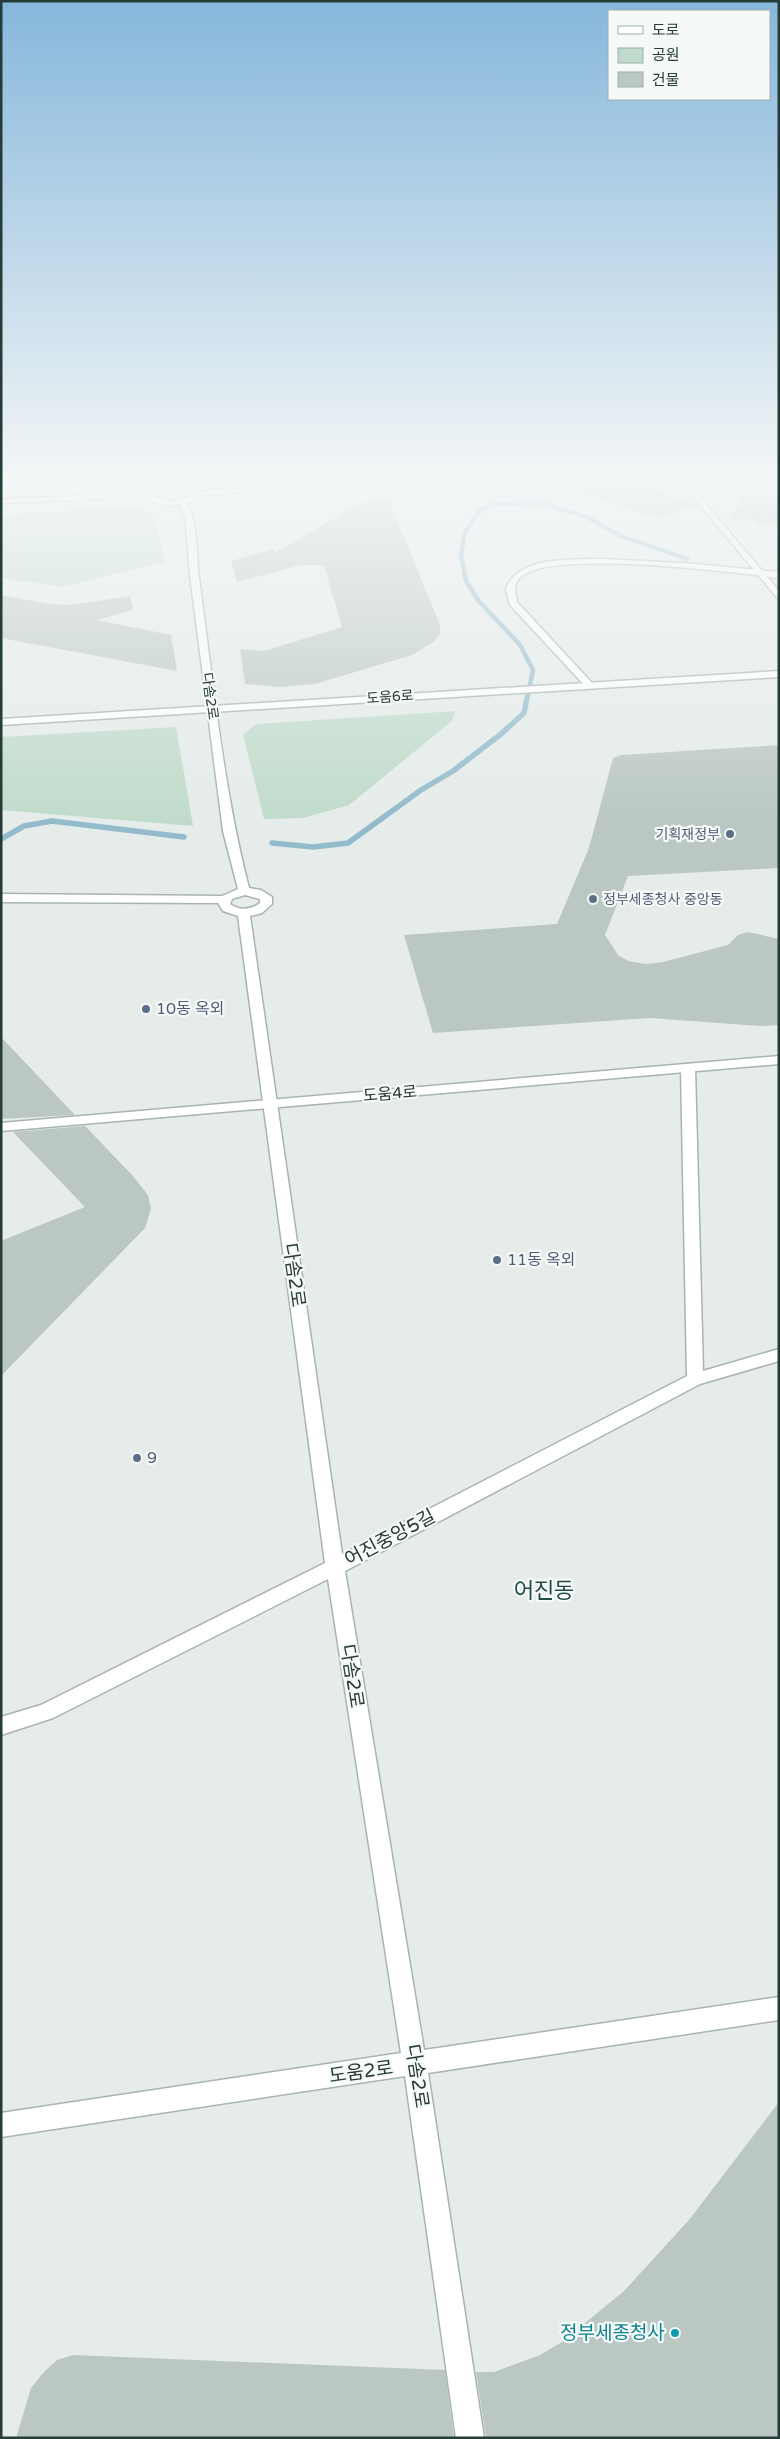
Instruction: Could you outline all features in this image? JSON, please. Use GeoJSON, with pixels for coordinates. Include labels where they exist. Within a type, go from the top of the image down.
{"type":"FeatureCollection","features":[{"type":"Feature","properties":{"kind":"street","name":"다솜2로"},"geometry":{"type":"LineString","coordinates":[[197,594],[229,831],[244,891]]}},
{"type":"Feature","properties":{"kind":"street"},"geometry":{"type":"LineString","coordinates":[[511,594],[513,603],[590,685]]}},
{"type":"Feature","properties":{"kind":"street","name":"도움6로"},"geometry":{"type":"LineString","coordinates":[[1,722],[779,674]]}},
{"type":"Feature","properties":{"kind":"street"},"geometry":{"type":"LineString","coordinates":[[1,898],[225,900],[232,894],[244,891],[262,894],[267,900],[266,904],[258,910],[244,913],[231,910],[224,904],[225,900]]}},
{"type":"Feature","properties":{"kind":"street","name":"다솜2로"},"geometry":{"type":"LineString","coordinates":[[244,913],[335,1567],[415,2064],[470,2438]]}},
{"type":"Feature","properties":{"kind":"street","name":"도움4로"},"geometry":{"type":"LineString","coordinates":[[1,1128],[779,1060]]}},
{"type":"Feature","properties":{"kind":"street"},"geometry":{"type":"LineString","coordinates":[[688,1068],[695,1379]]}},
{"type":"Feature","properties":{"kind":"street","name":"어진중앙5길"},"geometry":{"type":"LineString","coordinates":[[1,1726],[46,1712],[335,1567],[695,1379],[779,1355]]}},
{"type":"Feature","properties":{"kind":"street","name":"도움2로"},"geometry":{"type":"LineString","coordinates":[[1,2125],[779,2008]]}},
{"type":"Feature","properties":{"kind":"green space"},"geometry":{"type":"Polygon","coordinates":[[[456,711],[452,721],[349,805],[303,818],[264,819],[243,734],[257,724],[456,711]]]}},
{"type":"Feature","properties":{"kind":"green space"},"geometry":{"type":"Polygon","coordinates":[[[176,727],[193,826],[1,810],[1,737],[176,727]]]}},
{"type":"Feature","properties":{"kind":"building"},"geometry":{"type":"Polygon","coordinates":[[[332,594],[427,594],[440,625],[440,634],[435,641],[412,655],[315,684],[279,687],[245,684],[240,649],[264,651],[342,627],[332,594]]]}},
{"type":"Feature","properties":{"kind":"building"},"geometry":{"type":"Polygon","coordinates":[[[1,595],[50,604],[71,605],[130,596],[133,610],[97,620],[171,635],[177,671],[1,638],[1,595]]]}},
{"type":"Feature","properties":{"kind":"building","name":"정부세종청사 중앙동"},"geometry":{"type":"Polygon","coordinates":[[[779,745],[779,868],[628,876],[605,935],[618,955],[628,961],[646,964],[663,962],[728,945],[738,935],[748,932],[779,939],[779,1025],[760,1026],[650,1018],[433,1033],[404,935],[557,924],[589,848],[613,758],[621,755],[779,745]]]}},
{"type":"Feature","properties":{"kind":"building"},"geometry":{"type":"Polygon","coordinates":[[[1,1037],[75,1115],[1,1119],[1,1037]]]}},
{"type":"Feature","properties":{"kind":"building"},"geometry":{"type":"Polygon","coordinates":[[[85,1126],[132,1175],[148,1195],[151,1209],[145,1228],[1,1376],[1,1241],[85,1207],[13,1132],[85,1126]]]}},
{"type":"Feature","properties":{"kind":"building"},"geometry":{"type":"Polygon","coordinates":[[[779,2102],[779,2438],[486,2438],[476,2372],[494,2372],[540,2355],[562,2342],[624,2291],[689,2220],[779,2102]]]}},
{"type":"Feature","properties":{"kind":"building"},"geometry":{"type":"Polygon","coordinates":[[[73,2355],[445,2370],[454,2438],[16,2438],[31,2388],[57,2360],[73,2355]]]}},
{"type":"Feature","properties":{"kind":"waterway"},"geometry":{"type":"LineString","coordinates":[[474,594],[520,645],[533,670],[527,699]]}},
{"type":"Feature","properties":{"kind":"waterway"},"geometry":{"type":"LineString","coordinates":[[272,843],[313,847],[348,843],[421,790],[453,771],[501,734],[524,713],[527,698]]}},
{"type":"Feature","properties":{"kind":"waterway"},"geometry":{"type":"LineString","coordinates":[[1,839],[24,826],[52,821],[184,837]]}},
{"type":"Feature","properties":{"kind":"place","name":"기획재정부"},"geometry":{"type":"Point","coordinates":[730,834]}},
{"type":"Feature","properties":{"kind":"place","name":"정부세종청사 중앙동"},"geometry":{"type":"Point","coordinates":[593,899]}},
{"type":"Feature","properties":{"kind":"place","name":"10동 옥외"},"geometry":{"type":"Point","coordinates":[146,1009]}},
{"type":"Feature","properties":{"kind":"place","name":"11동 옥외"},"geometry":{"type":"Point","coordinates":[497,1260]}},
{"type":"Feature","properties":{"kind":"place","name":"9"},"geometry":{"type":"Point","coordinates":[137,1458]}},
{"type":"Feature","properties":{"kind":"place","name":"정부세종청사"},"geometry":{"type":"Point","coordinates":[675,2333]}},
{"type":"Feature","properties":{"kind":"district","name":"어진동"},"geometry":{"type":"Point","coordinates":[544,1591]}}]}
